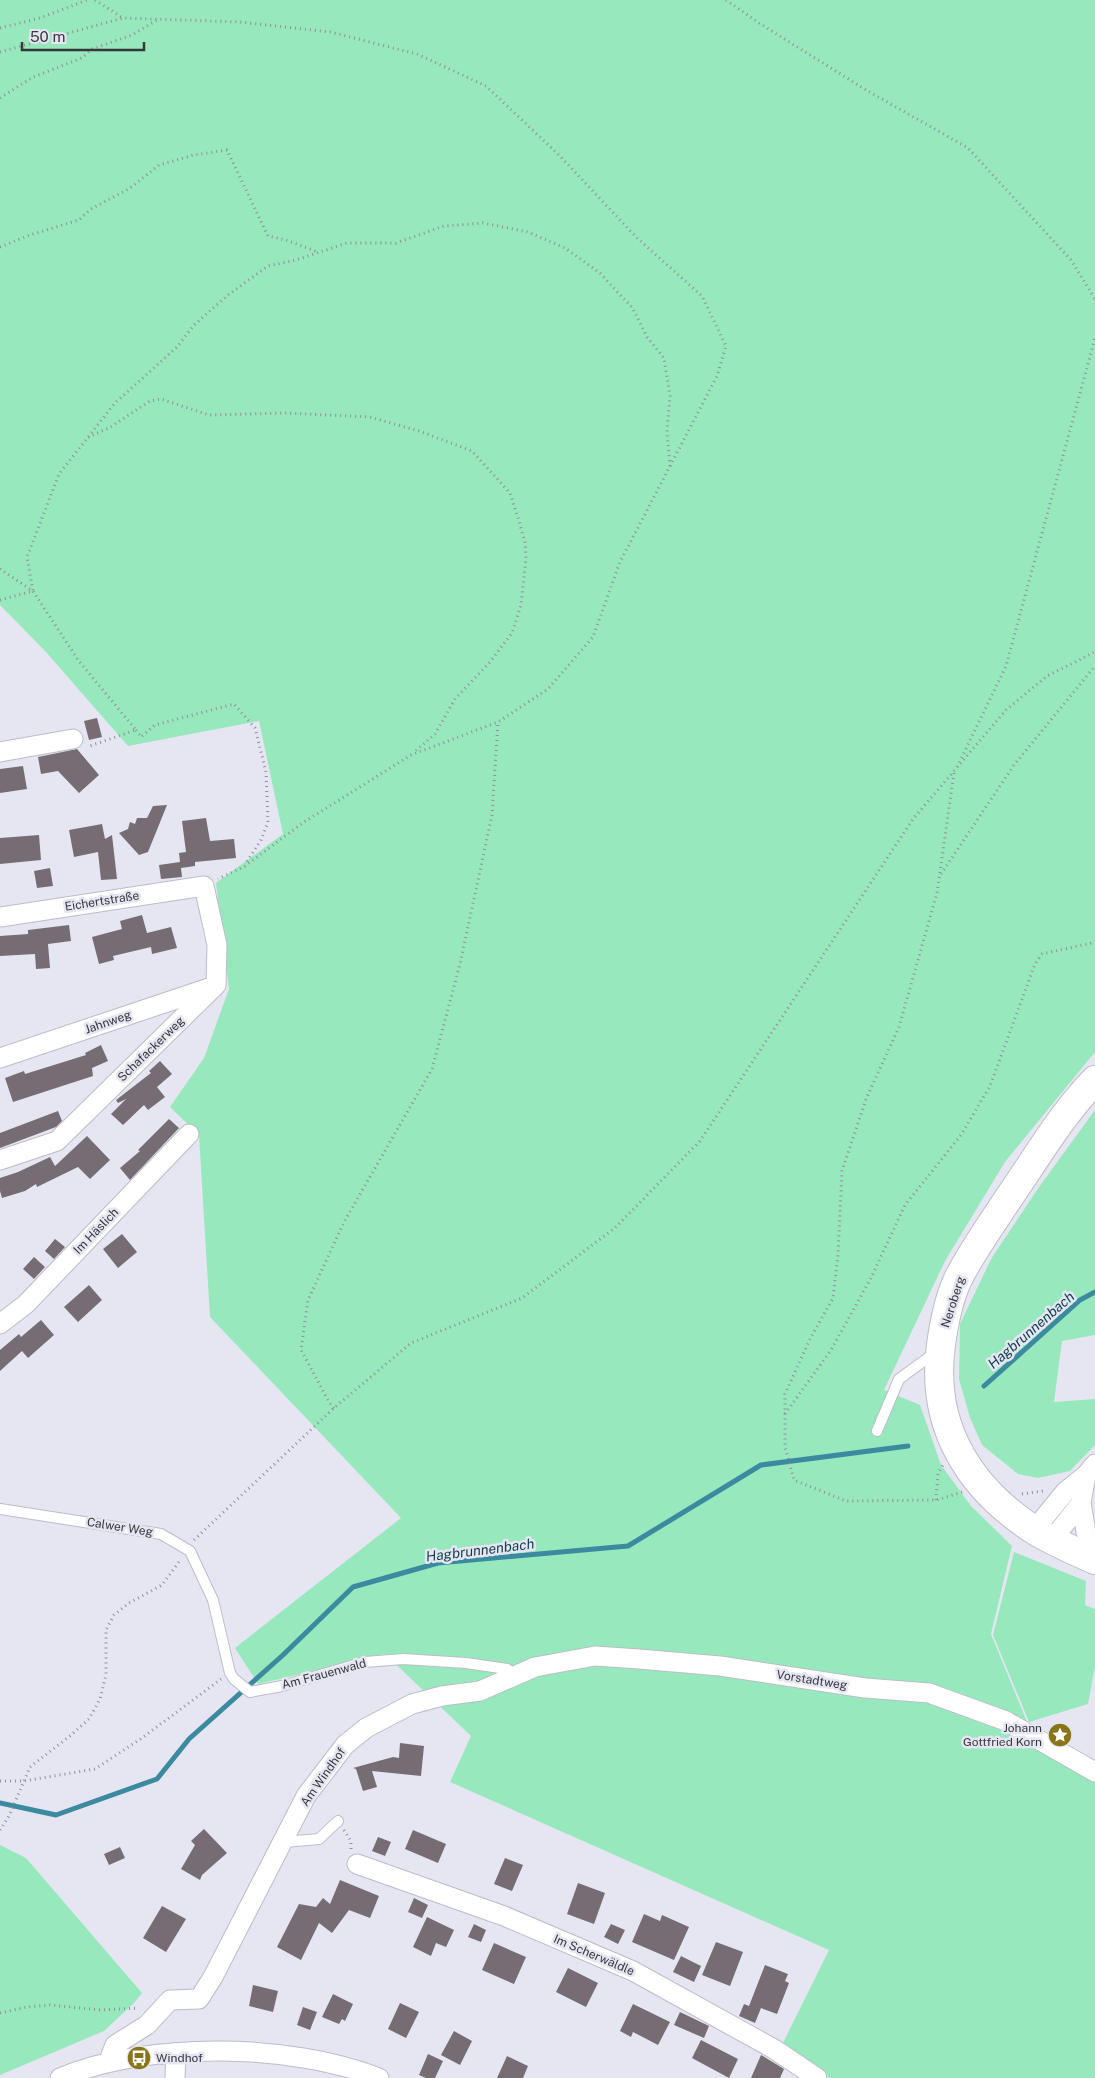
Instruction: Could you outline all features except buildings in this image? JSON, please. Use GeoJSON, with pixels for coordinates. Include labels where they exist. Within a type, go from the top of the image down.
{"type":"FeatureCollection","features":[{"type":"Feature","properties":{"kind":"street"},"geometry":{"type":"LineString","coordinates":[[0,752],[73,739]]}},
{"type":"Feature","properties":{"kind":"street"},"geometry":{"type":"LineString","coordinates":[[204,886],[217,945],[216,986]]}},
{"type":"Feature","properties":{"kind":"street","name":"Eichertstraße"},"geometry":{"type":"LineString","coordinates":[[0,917],[204,886]]}},
{"type":"Feature","properties":{"kind":"street","name":"Jahnweg"},"geometry":{"type":"LineString","coordinates":[[0,1058],[216,986]]}},
{"type":"Feature","properties":{"kind":"street","name":"Schafackerweg"},"geometry":{"type":"LineString","coordinates":[[0,1160],[58,1141],[216,986]]}},
{"type":"Feature","properties":{"kind":"street","name":"Neroberg"},"geometry":{"type":"LineString","coordinates":[[1095,1080],[1082,1093],[1046,1144],[958,1280],[945,1319],[938,1364],[943,1413],[954,1444],[982,1486],[1003,1506],[1043,1535],[1095,1560]]}},
{"type":"Feature","properties":{"kind":"street","name":"Im Häslich"},"geometry":{"type":"LineString","coordinates":[[0,1324],[26,1304],[189,1134]]}},
{"type":"Feature","properties":{"kind":"street"},"geometry":{"type":"LineString","coordinates":[[1091,1469],[1081,1503],[1086,1532],[1095,1555]]}},
{"type":"Feature","properties":{"kind":"street"},"geometry":{"type":"LineString","coordinates":[[1043,1535],[1065,1492],[1091,1469]]}},
{"type":"Feature","properties":{"kind":"street"},"geometry":{"type":"LineString","coordinates":[[1043,1535],[1081,1503]]}},
{"type":"Feature","properties":{"kind":"street","name":"Vorstadtweg"},"geometry":{"type":"LineString","coordinates":[[515,1675],[535,1667],[595,1656],[720,1666],[866,1688],[928,1693],[1006,1721],[1095,1772]]}},
{"type":"Feature","properties":{"kind":"street","name":"Am Windhof"},"geometry":{"type":"LineString","coordinates":[[108,2063],[115,2045],[147,2025],[170,2000],[199,1999],[213,1977],[306,1796],[345,1745],[366,1728],[412,1704],[442,1696],[480,1691],[496,1686],[515,1675]]}},
{"type":"Feature","properties":{"kind":"street","name":"Im Scherwäldle"},"geometry":{"type":"LineString","coordinates":[[354,1858],[504,1916],[633,1970],[774,2049],[816,2078]]}},
{"type":"Feature","properties":{"kind":"street"},"geometry":{"type":"LineString","coordinates":[[60,2078],[108,2063],[176,2053],[247,2051],[280,2053],[319,2060],[379,2078]]}},
{"type":"Feature","properties":{"kind":"street"},"geometry":{"type":"LineString","coordinates":[[175,2078],[176,2053]]}},
{"type":"Feature","properties":{"kind":"lane"},"geometry":{"type":"LineString","coordinates":[[877,1431],[899,1379],[941,1349]]}},
{"type":"Feature","properties":{"kind":"lane","name":"Calwer Weg"},"geometry":{"type":"LineString","coordinates":[[0,1509],[161,1534],[190,1551],[213,1600],[232,1676]]}},
{"type":"Feature","properties":{"kind":"lane","name":"Am Frauenwald"},"geometry":{"type":"LineString","coordinates":[[232,1676],[250,1692],[282,1686],[365,1662],[403,1659],[466,1663],[507,1669],[515,1675]]}},
{"type":"Feature","properties":{"kind":"lane"},"geometry":{"type":"LineString","coordinates":[[284,1842],[319,1839],[338,1821]]}},
{"type":"Feature","properties":{"kind":"path"},"geometry":{"type":"LineString","coordinates":[[0,28],[40,18],[87,0]]}},
{"type":"Feature","properties":{"kind":"path"},"geometry":{"type":"LineString","coordinates":[[95,0],[123,18]]}},
{"type":"Feature","properties":{"kind":"path"},"geometry":{"type":"LineString","coordinates":[[726,0],[866,90],[968,148],[1071,260],[1095,299]]}},
{"type":"Feature","properties":{"kind":"path"},"geometry":{"type":"LineString","coordinates":[[0,52],[123,18],[240,22],[330,32],[417,54],[486,86],[559,156],[637,238],[702,296],[726,346],[717,376],[620,562],[593,637],[548,689],[498,722],[411,755]]}},
{"type":"Feature","properties":{"kind":"path"},"geometry":{"type":"LineString","coordinates":[[0,98],[32,77],[82,58],[92,49],[132,35],[158,19]]}},
{"type":"Feature","properties":{"kind":"path"},"geometry":{"type":"LineString","coordinates":[[0,247],[30,235],[79,220],[91,209],[130,188],[159,165],[194,155],[227,150],[268,236],[286,240],[318,253]]}},
{"type":"Feature","properties":{"kind":"path"},"geometry":{"type":"LineString","coordinates":[[245,866],[261,840],[268,822],[266,772],[255,728],[234,704],[154,725],[141,737],[78,660],[33,591],[27,557],[59,474],[116,403],[177,347],[194,325],[228,294],[268,266],[296,260],[347,243],[396,243],[444,226],[484,223],[528,232],[565,248],[600,273],[632,307],[647,337],[664,358],[670,396],[667,432],[670,468]]}},
{"type":"Feature","properties":{"kind":"path"},"geometry":{"type":"LineString","coordinates":[[937,893],[954,772],[1006,666],[1095,338]]}},
{"type":"Feature","properties":{"kind":"path"},"geometry":{"type":"LineString","coordinates":[[87,437],[109,428],[150,401],[161,400],[209,415],[286,413],[370,417],[419,431],[472,451],[510,493],[525,542],[526,558],[521,604],[512,632],[470,685],[456,699],[435,734],[411,755],[304,822],[245,866],[204,886]]}},
{"type":"Feature","properties":{"kind":"path"},"geometry":{"type":"LineString","coordinates":[[0,569],[33,591]]}},
{"type":"Feature","properties":{"kind":"path"},"geometry":{"type":"LineString","coordinates":[[0,600],[33,591]]}},
{"type":"Feature","properties":{"kind":"path"},"geometry":{"type":"LineString","coordinates":[[0,1830],[9,1816],[30,1767],[89,1719],[100,1699],[106,1675],[106,1630],[114,1615],[162,1585],[180,1560],[182,1547],[199,1538],[334,1408],[411,1343],[522,1298],[615,1228],[694,1148],[706,1132],[913,819],[1006,710],[1047,676],[1095,652]]}},
{"type":"Feature","properties":{"kind":"path"},"geometry":{"type":"LineString","coordinates":[[982,1486],[937,1500],[846,1501],[794,1480],[785,1447],[785,1394],[810,1340],[833,1298],[838,1255],[842,1171],[866,1099],[899,1027],[937,893],[941,870],[1014,765],[1095,666]]}},
{"type":"Feature","properties":{"kind":"path"},"geometry":{"type":"LineString","coordinates":[[334,1408],[301,1350],[308,1300],[344,1222],[432,1069],[460,964],[492,815],[498,722]]}},
{"type":"Feature","properties":{"kind":"path"},"geometry":{"type":"LineString","coordinates":[[73,739],[86,747],[136,730]]}},
{"type":"Feature","properties":{"kind":"path"},"geometry":{"type":"LineString","coordinates":[[785,1414],[831,1350],[871,1278],[905,1205],[961,1135],[990,1086],[1035,964],[1042,954],[1092,944],[1095,940]]}},
{"type":"Feature","properties":{"kind":"path"},"geometry":{"type":"LineString","coordinates":[[0,1781],[24,1781],[95,1769],[232,1676]]}},
{"type":"Feature","properties":{"kind":"path"},"geometry":{"type":"LineString","coordinates":[[338,1821],[351,1840],[354,1858]]}},
{"type":"Feature","properties":{"kind":"path"},"geometry":{"type":"LineString","coordinates":[[0,2013],[27,2007],[50,2005],[100,2010],[141,2008],[152,2019]]}},
{"type":"Feature","properties":{"kind":"green space"},"geometry":{"type":"Polygon","coordinates":[[[0,0],[1095,0],[1095,1052],[1005,1162],[945,1261],[884,1390],[920,1405],[941,1465],[971,1506],[1012,1546],[991,1634],[1027,1722],[1022,1741],[1095,1781],[1095,2078],[830,2078],[783,2043],[829,1950],[450,1782],[471,1736],[385,1654],[258,1684],[235,1648],[401,1518],[210,1317],[199,1135],[170,1107],[204,1058],[229,989],[216,883],[283,834],[259,721],[128,746],[46,652],[0,605],[0,0]]]}},
{"type":"Feature","properties":{"kind":"green space"},"geometry":{"type":"Polygon","coordinates":[[[1095,1110],[1095,1335],[1062,1341],[1054,1402],[1095,1399],[1095,1445],[1070,1471],[1038,1478],[1018,1474],[982,1445],[970,1418],[959,1379],[960,1324],[991,1259],[1039,1187],[1095,1110]]]}},
{"type":"Feature","properties":{"kind":"green space"},"geometry":{"type":"Polygon","coordinates":[[[1014,1552],[1086,1581],[1085,1605],[1095,1609],[1095,1667],[1088,1704],[1029,1722],[993,1635],[1014,1552]]]}},
{"type":"Feature","properties":{"kind":"green space"},"geometry":{"type":"Polygon","coordinates":[[[0,1845],[26,1858],[142,1993],[104,2031],[0,2075],[0,1845]]]}},
{"type":"Feature","properties":{"kind":"waterway","name":"Hagbrunnenbach"},"geometry":{"type":"LineString","coordinates":[[984,1386],[1080,1300],[1095,1292]]}},
{"type":"Feature","properties":{"kind":"waterway","name":"Hagbrunnenbach"},"geometry":{"type":"LineString","coordinates":[[0,1803],[56,1815],[157,1779],[189,1739],[283,1655],[353,1587],[438,1563],[628,1546],[761,1465],[908,1446]]}},
{"type":"Feature","properties":{"kind":"place","name":"Johann Gottfried Korn"},"geometry":{"type":"Point","coordinates":[1060,1735]}},
{"type":"Feature","properties":{"kind":"place","name":"Windhof"},"geometry":{"type":"Point","coordinates":[139,2058]}}]}
